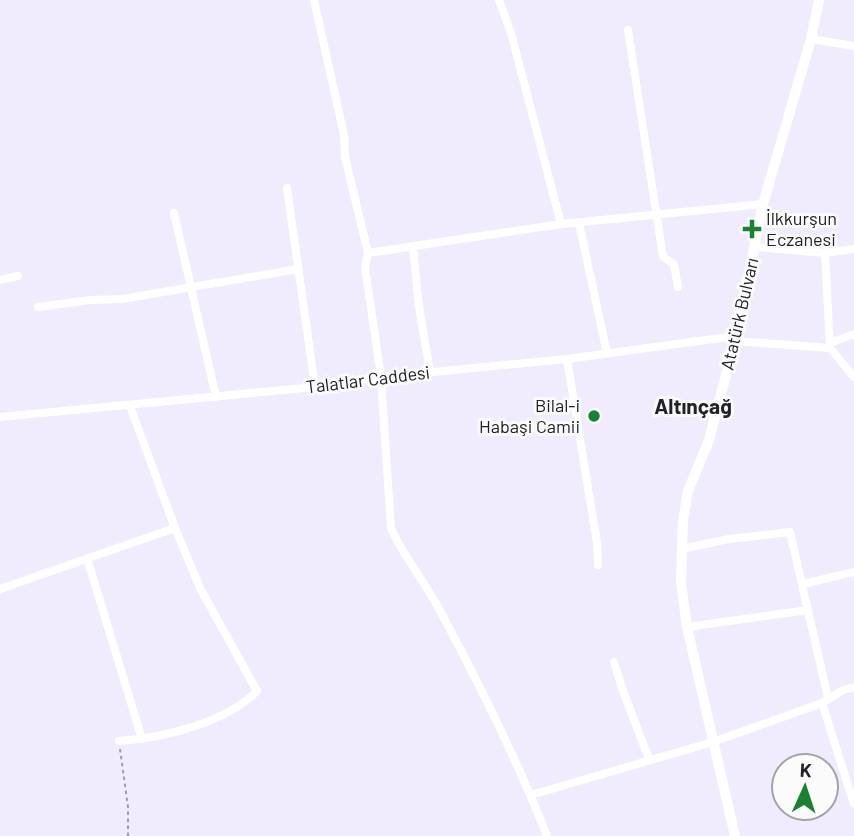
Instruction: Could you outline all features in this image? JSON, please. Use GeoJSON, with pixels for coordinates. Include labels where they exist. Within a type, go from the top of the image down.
{"type":"FeatureCollection","features":[{"type":"Feature","properties":{"kind":"main road","name":"Atatürk Bulvarı"},"geometry":{"type":"LineString","coordinates":[[735,836],[687,627],[681,582],[681,549],[688,491],[709,440],[735,339],[763,204],[811,39],[819,0]]}},
{"type":"Feature","properties":{"kind":"street"},"geometry":{"type":"LineString","coordinates":[[314,0],[344,135],[345,157],[368,253],[365,267],[381,377],[391,528],[399,548],[426,584],[463,653],[531,794],[547,836]]}},
{"type":"Feature","properties":{"kind":"street"},"geometry":{"type":"LineString","coordinates":[[499,0],[511,33],[561,224]]}},
{"type":"Feature","properties":{"kind":"street"},"geometry":{"type":"LineString","coordinates":[[628,30],[663,257],[674,264],[678,287]]}},
{"type":"Feature","properties":{"kind":"street"},"geometry":{"type":"LineString","coordinates":[[811,39],[854,46]]}},
{"type":"Feature","properties":{"kind":"street"},"geometry":{"type":"LineString","coordinates":[[287,188],[315,387]]}},
{"type":"Feature","properties":{"kind":"street"},"geometry":{"type":"LineString","coordinates":[[368,253],[561,224],[763,204]]}},
{"type":"Feature","properties":{"kind":"street"},"geometry":{"type":"LineString","coordinates":[[174,213],[216,397]]}},
{"type":"Feature","properties":{"kind":"street"},"geometry":{"type":"LineString","coordinates":[[579,223],[607,353]]}},
{"type":"Feature","properties":{"kind":"street"},"geometry":{"type":"LineString","coordinates":[[413,247],[419,307],[430,372]]}},
{"type":"Feature","properties":{"kind":"street"},"geometry":{"type":"LineString","coordinates":[[756,247],[825,253],[854,249]]}},
{"type":"Feature","properties":{"kind":"street"},"geometry":{"type":"LineString","coordinates":[[825,253],[830,345],[854,377]]}},
{"type":"Feature","properties":{"kind":"street"},"geometry":{"type":"LineString","coordinates":[[38,307],[192,289],[298,269]]}},
{"type":"Feature","properties":{"kind":"street"},"geometry":{"type":"LineString","coordinates":[[0,280],[18,276]]}},
{"type":"Feature","properties":{"kind":"street"},"geometry":{"type":"LineString","coordinates":[[830,345],[854,334]]}},
{"type":"Feature","properties":{"kind":"street","name":"Talatlar Caddesi"},"geometry":{"type":"LineString","coordinates":[[0,417],[315,387],[381,377],[735,339],[830,345]]}},
{"type":"Feature","properties":{"kind":"street"},"geometry":{"type":"LineString","coordinates":[[567,359],[597,543],[598,565]]}},
{"type":"Feature","properties":{"kind":"street"},"geometry":{"type":"LineString","coordinates":[[119,741],[142,739],[212,720],[247,701],[257,691],[200,588],[130,405]]}},
{"type":"Feature","properties":{"kind":"street"},"geometry":{"type":"LineString","coordinates":[[0,589],[175,528]]}},
{"type":"Feature","properties":{"kind":"street"},"geometry":{"type":"LineString","coordinates":[[681,549],[729,539],[790,532],[803,584],[825,700],[854,804]]}},
{"type":"Feature","properties":{"kind":"street"},"geometry":{"type":"LineString","coordinates":[[87,558],[142,739]]}},
{"type":"Feature","properties":{"kind":"street"},"geometry":{"type":"LineString","coordinates":[[803,584],[854,572]]}},
{"type":"Feature","properties":{"kind":"street"},"geometry":{"type":"LineString","coordinates":[[687,627],[808,610]]}},
{"type":"Feature","properties":{"kind":"street"},"geometry":{"type":"LineString","coordinates":[[614,662],[649,759]]}},
{"type":"Feature","properties":{"kind":"street"},"geometry":{"type":"LineString","coordinates":[[531,794],[713,742],[854,687]]}},
{"type":"Feature","properties":{"kind":"path"},"geometry":{"type":"LineString","coordinates":[[119,741],[128,807],[128,836]]}},
{"type":"Feature","properties":{"kind":"place","name":"İlkkurşun Eczanesi"},"geometry":{"type":"Point","coordinates":[752,229]}},
{"type":"Feature","properties":{"kind":"place","name":"Bilal-i Habaşi Camii"},"geometry":{"type":"Point","coordinates":[594,416]}},
{"type":"Feature","properties":{"kind":"district","name":"Altınçağ"},"geometry":{"type":"Point","coordinates":[693,407]}}]}
